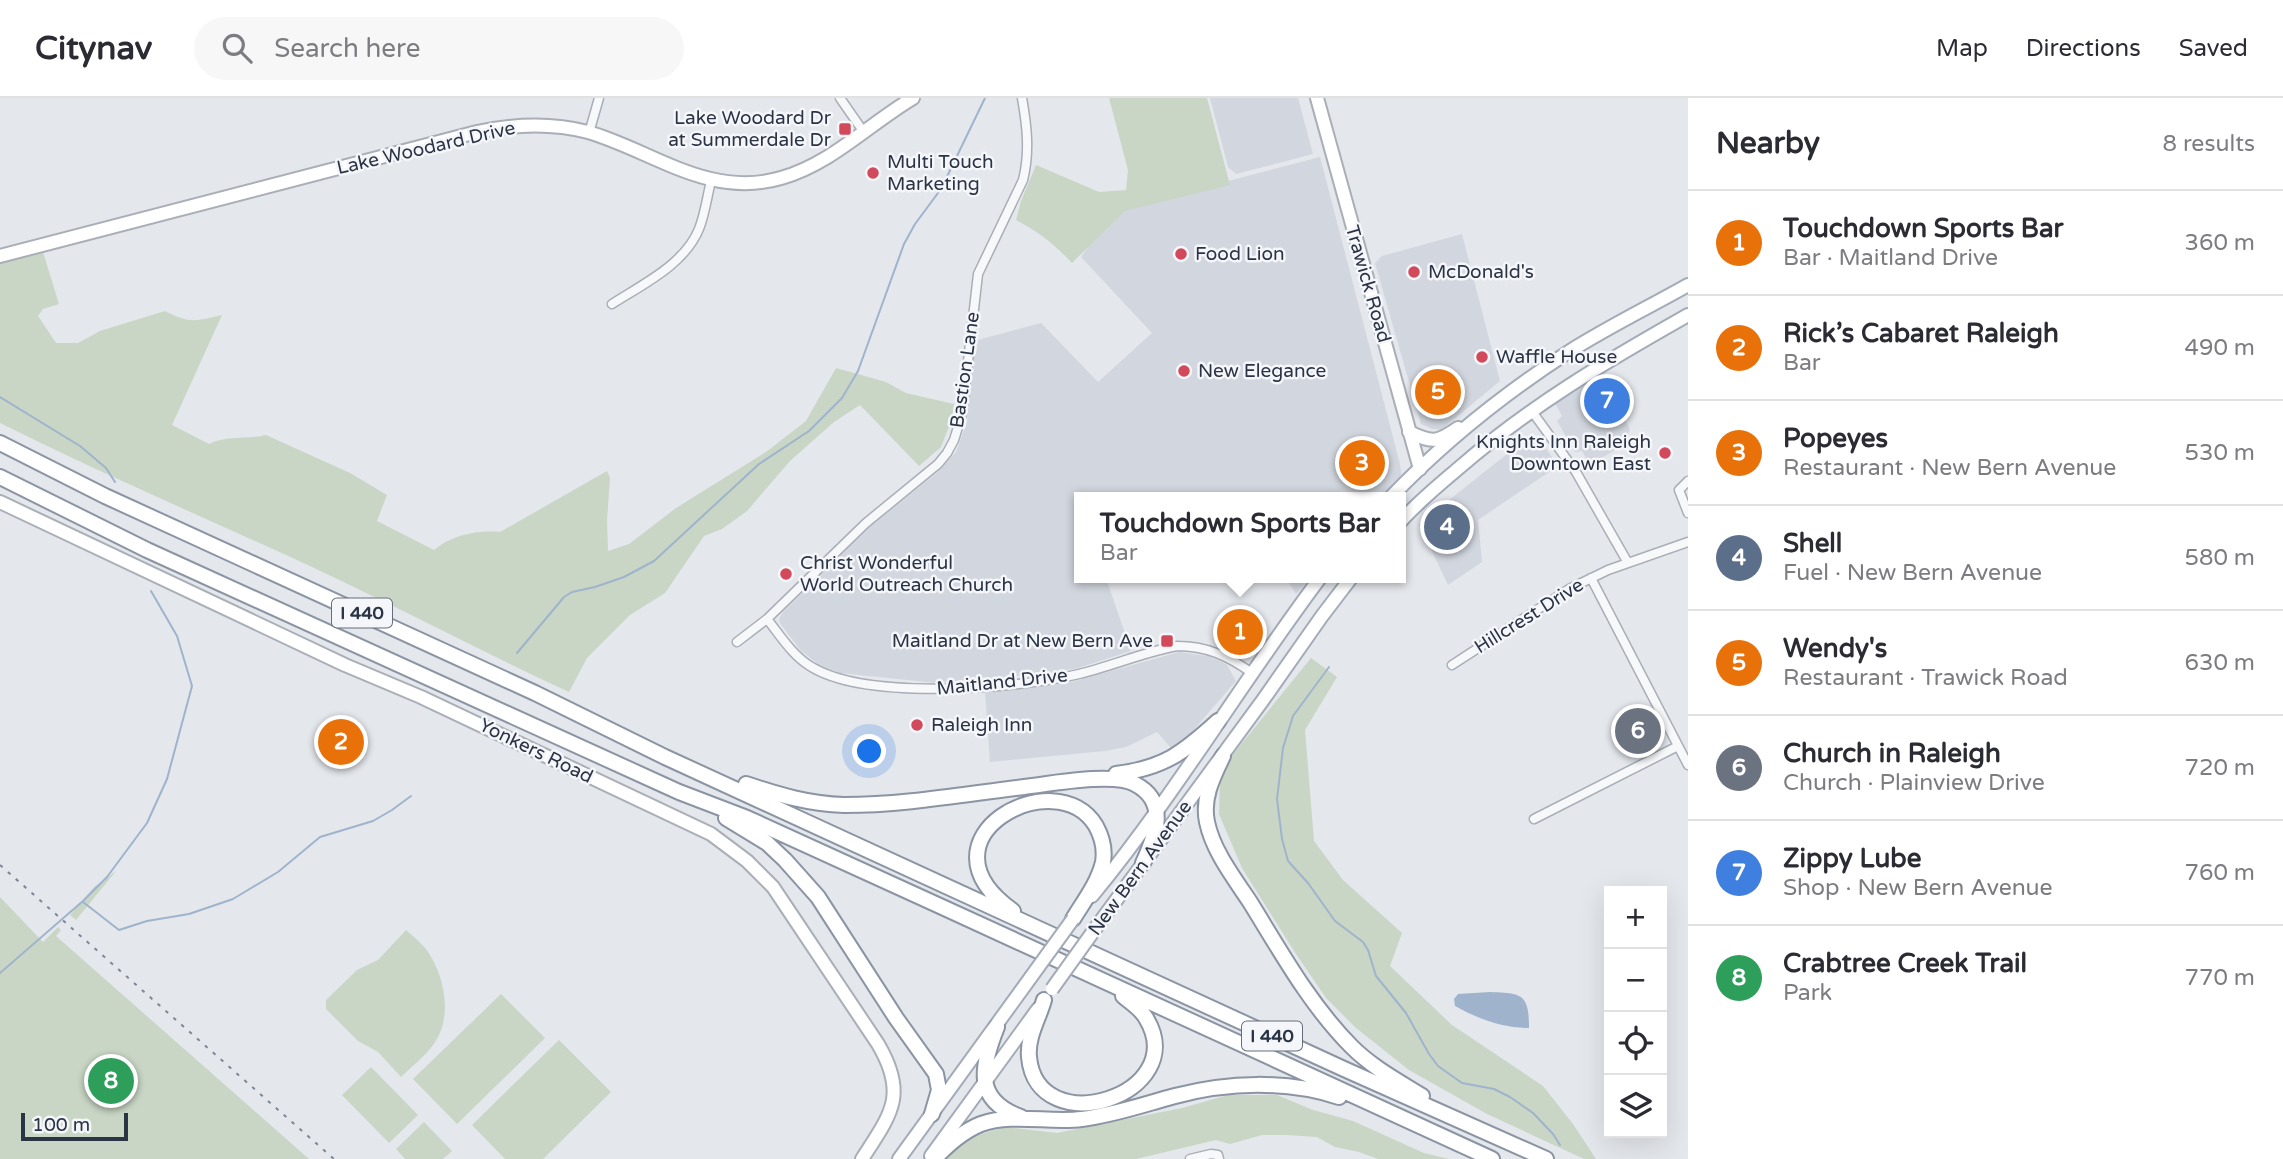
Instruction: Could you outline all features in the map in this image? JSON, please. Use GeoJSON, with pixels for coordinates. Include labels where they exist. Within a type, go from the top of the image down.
{"type":"FeatureCollection","features":[{"type":"Feature","properties":{"kind":"highway","name":"I 440"},"geometry":{"type":"LineString","coordinates":[[0,443],[105,496],[535,693],[699,773],[1546,1159]]}},
{"type":"Feature","properties":{"kind":"highway","name":"I 440"},"geometry":{"type":"LineString","coordinates":[[0,477],[147,550],[679,792],[747,818],[1492,1159]]}},
{"type":"Feature","properties":{"kind":"highway"},"geometry":{"type":"LineString","coordinates":[[699,773],[729,779],[790,799],[842,804],[910,800],[1138,771],[1161,764],[1188,748],[1218,721]]}},
{"type":"Feature","properties":{"kind":"highway"},"geometry":{"type":"LineString","coordinates":[[1223,756],[1206,799],[1210,833],[1222,858],[1303,985],[1323,1014],[1367,1060],[1465,1122]]}},
{"type":"Feature","properties":{"kind":"highway"},"geometry":{"type":"LineString","coordinates":[[1066,782],[1115,779],[1130,782],[1147,794],[1156,810],[1156,835],[1143,863]]}},
{"type":"Feature","properties":{"kind":"highway"},"geometry":{"type":"LineString","coordinates":[[679,792],[767,843],[818,897],[907,1036],[936,1074],[939,1090],[932,1114]]}},
{"type":"Feature","properties":{"kind":"highway"},"geometry":{"type":"LineString","coordinates":[[1040,930],[993,894],[978,869],[979,845],[985,831],[997,818],[1018,807],[1043,802],[1064,803],[1081,809],[1099,832],[1103,850],[1102,865],[1092,889],[1073,919]]}},
{"type":"Feature","properties":{"kind":"highway"},"geometry":{"type":"LineString","coordinates":[[1048,995],[1029,1047],[1030,1063],[1037,1079],[1054,1097],[1070,1103],[1104,1100],[1133,1087],[1144,1077],[1153,1058],[1154,1040],[1141,1011],[1102,980]]}},
{"type":"Feature","properties":{"kind":"highway"},"geometry":{"type":"LineString","coordinates":[[997,1027],[985,1059],[985,1083],[990,1095],[1003,1109],[1034,1121]]}},
{"type":"Feature","properties":{"kind":"highway"},"geometry":{"type":"LineString","coordinates":[[934,1159],[953,1141],[981,1125],[1003,1119],[1081,1119],[1189,1093],[1256,1085],[1322,1093],[1420,1126]]}},
{"type":"Feature","properties":{"kind":"street"},"geometry":{"type":"LineString","coordinates":[[589,133],[599,98]]}},
{"type":"Feature","properties":{"kind":"street"},"geometry":{"type":"LineString","coordinates":[[840,98],[863,131]]}},
{"type":"Feature","properties":{"kind":"street","name":"Lake Woodard Drive"},"geometry":{"type":"LineString","coordinates":[[0,256],[500,127],[540,125],[589,133],[711,181],[750,184],[783,178],[814,165],[913,98]]}},
{"type":"Feature","properties":{"kind":"street","name":"Bastion Lane"},"geometry":{"type":"LineString","coordinates":[[737,642],[767,619],[866,523],[938,464],[954,440],[962,414],[978,274],[1023,180],[1028,150],[1022,98]]}},
{"type":"Feature","properties":{"kind":"street","name":"Trawick Road"},"geometry":{"type":"LineString","coordinates":[[1317,98],[1409,432],[1420,469],[1433,489]]}},
{"type":"Feature","properties":{"kind":"street"},"geometry":{"type":"LineString","coordinates":[[612,304],[664,270],[689,245],[699,227],[711,181]]}},
{"type":"Feature","properties":{"kind":"street"},"geometry":{"type":"LineString","coordinates":[[1396,492],[1471,423],[1531,377],[1573,349],[1688,285]]}},
{"type":"Feature","properties":{"kind":"street"},"geometry":{"type":"LineString","coordinates":[[1406,516],[1433,489],[1531,410],[1588,372],[1688,315]]}},
{"type":"Feature","properties":{"kind":"street"},"geometry":{"type":"LineString","coordinates":[[1531,410],[1576,472],[1628,563]]}},
{"type":"Feature","properties":{"kind":"street"},"geometry":{"type":"LineString","coordinates":[[1409,432],[1428,441],[1436,441],[1471,423]]}},
{"type":"Feature","properties":{"kind":"street"},"geometry":{"type":"LineString","coordinates":[[1688,481],[1679,490],[1688,513]]}},
{"type":"Feature","properties":{"kind":"street","name":"Yonkers Road"},"geometry":{"type":"LineString","coordinates":[[0,502],[323,655],[421,696],[693,825],[727,845],[763,876],[784,902],[889,1065],[894,1081],[894,1099],[889,1114],[862,1159]]}},
{"type":"Feature","properties":{"kind":"street","name":"Hillcrest Drive"},"geometry":{"type":"LineString","coordinates":[[1452,665],[1569,589],[1628,563],[1688,542]]}},
{"type":"Feature","properties":{"kind":"street"},"geometry":{"type":"LineString","coordinates":[[1591,578],[1688,765]]}},
{"type":"Feature","properties":{"kind":"street","name":"New Bern Avenue"},"geometry":{"type":"LineString","coordinates":[[899,1159],[1073,919],[1111,873],[1201,749],[1316,583]]}},
{"type":"Feature","properties":{"kind":"street","name":"New Bern Avenue"},"geometry":{"type":"LineString","coordinates":[[929,1159],[1347,583]]}},
{"type":"Feature","properties":{"kind":"street","name":"Maitland Drive"},"geometry":{"type":"LineString","coordinates":[[767,619],[794,653],[810,667],[830,676],[858,683],[933,690],[1035,681],[1077,674],[1177,646],[1191,646],[1220,653],[1252,673]]}},
{"type":"Feature","properties":{"kind":"street"},"geometry":{"type":"LineString","coordinates":[[1534,819],[1678,746]]}},
{"type":"Feature","properties":{"kind":"street"},"geometry":{"type":"LineString","coordinates":[[1190,1159],[1211,1154],[1218,1155],[1219,1159]]}},
{"type":"Feature","properties":{"kind":"shaded area"},"geometry":{"type":"Polygon","coordinates":[[[1210,98],[1298,98],[1313,154],[1236,174],[1228,167],[1210,98]]]}},
{"type":"Feature","properties":{"kind":"shaded area"},"geometry":{"type":"Polygon","coordinates":[[[1320,157],[1400,464],[1399,481],[1387,492],[1074,492],[1074,583],[1108,583],[1131,651],[1078,668],[1050,673],[937,683],[840,673],[820,665],[801,651],[779,619],[873,524],[938,472],[956,452],[967,422],[974,341],[1041,323],[1098,382],[1152,333],[1081,257],[1114,211],[1320,157]]]}},
{"type":"Feature","properties":{"kind":"shaded area"},"geometry":{"type":"Polygon","coordinates":[[[1462,234],[1500,381],[1441,430],[1432,429],[1421,424],[1375,263],[1382,256],[1462,234]]]}},
{"type":"Feature","properties":{"kind":"shaded area"},"geometry":{"type":"Polygon","coordinates":[[[1597,378],[1607,386],[1630,429],[1625,444],[1590,465],[1582,451],[1575,452],[1557,421],[1562,416],[1555,403],[1597,378]]]}},
{"type":"Feature","properties":{"kind":"shaded area"},"geometry":{"type":"Polygon","coordinates":[[[1522,442],[1543,444],[1558,466],[1478,520],[1482,562],[1448,585],[1419,524],[1522,442]]]}},
{"type":"Feature","properties":{"kind":"shaded area"},"geometry":{"type":"Polygon","coordinates":[[[1289,583],[1306,583],[1296,594],[1289,583]]]}},
{"type":"Feature","properties":{"kind":"shaded area"},"geometry":{"type":"Polygon","coordinates":[[[1179,652],[1218,660],[1227,665],[1236,681],[1191,733],[1171,748],[1157,732],[1126,747],[1105,751],[990,762],[985,692],[1072,682],[1179,652]]]}},
{"type":"Feature","properties":{"kind":"green space"},"geometry":{"type":"Polygon","coordinates":[[[1109,98],[1207,98],[1230,185],[1125,211],[1072,263],[1046,239],[1016,220],[1036,165],[1099,192],[1126,190],[1128,170],[1109,98]]]}},
{"type":"Feature","properties":{"kind":"green space"},"geometry":{"type":"Polygon","coordinates":[[[43,252],[59,304],[43,309],[38,316],[56,343],[78,343],[100,331],[165,311],[193,320],[222,315],[172,425],[209,444],[266,435],[350,473],[387,495],[377,521],[434,550],[465,535],[500,532],[607,471],[610,478],[608,551],[629,544],[676,508],[766,452],[806,421],[836,368],[886,382],[906,393],[954,404],[952,419],[941,447],[919,466],[860,405],[834,422],[790,461],[747,511],[722,529],[704,536],[665,593],[630,615],[587,658],[569,692],[329,575],[0,423],[0,260],[43,252]]]}},
{"type":"Feature","properties":{"kind":"green space"},"geometry":{"type":"Polygon","coordinates":[[[1311,658],[1337,677],[1305,730],[1314,841],[1343,880],[1402,933],[1390,966],[1452,1025],[1543,1086],[1596,1159],[1584,1159],[1487,1114],[1409,1070],[1356,1028],[1326,998],[1242,868],[1219,814],[1220,781],[1230,758],[1311,658]]]}},
{"type":"Feature","properties":{"kind":"green space"},"geometry":{"type":"Polygon","coordinates":[[[116,871],[76,920],[70,915],[94,887],[116,871]]]}},
{"type":"Feature","properties":{"kind":"green space"},"geometry":{"type":"Polygon","coordinates":[[[0,897],[43,942],[58,927],[61,930],[56,936],[309,1159],[0,1159],[0,897]]]}},
{"type":"Feature","properties":{"kind":"green space"},"geometry":{"type":"Polygon","coordinates":[[[406,930],[424,946],[432,958],[441,980],[445,1004],[442,1027],[435,1043],[401,1077],[378,1052],[358,1041],[326,1009],[326,1000],[357,970],[378,960],[406,930]]]}},
{"type":"Feature","properties":{"kind":"green space"},"geometry":{"type":"Polygon","coordinates":[[[501,994],[545,1038],[457,1124],[413,1079],[501,994]]]}},
{"type":"Feature","properties":{"kind":"green space"},"geometry":{"type":"Polygon","coordinates":[[[559,1040],[611,1092],[543,1159],[505,1159],[472,1125],[559,1040]]]}},
{"type":"Feature","properties":{"kind":"green space"},"geometry":{"type":"Polygon","coordinates":[[[371,1067],[418,1115],[389,1143],[342,1095],[371,1067]]]}},
{"type":"Feature","properties":{"kind":"green space"},"geometry":{"type":"Polygon","coordinates":[[[1228,1095],[1277,1095],[1313,1110],[1353,1121],[1424,1153],[1449,1159],[1378,1159],[1335,1147],[1317,1137],[1262,1135],[1230,1144],[1216,1140],[1136,1159],[945,1159],[965,1139],[1005,1127],[1057,1133],[1182,1108],[1228,1095]]]}},
{"type":"Feature","properties":{"kind":"green space"},"geometry":{"type":"Polygon","coordinates":[[[424,1122],[452,1151],[443,1159],[405,1159],[396,1149],[424,1122]]]}},
{"type":"Feature","properties":{"kind":"water"},"geometry":{"type":"Polygon","coordinates":[[[1510,993],[1521,998],[1527,1008],[1529,1028],[1491,1022],[1455,1006],[1454,999],[1458,994],[1510,993]]]}},
{"type":"Feature","properties":{"kind":"waterway"},"geometry":{"type":"LineString","coordinates":[[517,653],[564,597],[572,592],[624,577],[654,561],[759,464],[809,431],[842,398],[858,371],[904,244],[941,189],[985,98]]}},
{"type":"Feature","properties":{"kind":"waterway"},"geometry":{"type":"LineString","coordinates":[[0,397],[80,446],[106,468],[115,482]]}},
{"type":"Feature","properties":{"kind":"waterway"},"geometry":{"type":"LineString","coordinates":[[0,973],[107,877],[147,823],[167,779],[192,686],[177,636],[151,591]]}},
{"type":"Feature","properties":{"kind":"waterway"},"geometry":{"type":"LineString","coordinates":[[1329,667],[1293,716],[1283,748],[1277,799],[1288,861],[1308,883],[1335,921],[1363,942],[1376,976],[1406,1013],[1438,1066],[1462,1083],[1494,1089],[1510,1097],[1533,1113],[1560,1145]]}},
{"type":"Feature","properties":{"kind":"waterway"},"geometry":{"type":"LineString","coordinates":[[83,902],[119,930],[147,921],[189,914],[233,899],[278,872],[320,837],[373,821],[411,796]]}},
{"type":"Feature","properties":{"kind":"railway"},"geometry":{"type":"LineString","coordinates":[[0,865],[334,1159]]}},
{"type":"Feature","properties":{"kind":"place","name":"Lake Woodard Dr at Summerdale Dr"},"geometry":{"type":"Point","coordinates":[845,129]}},
{"type":"Feature","properties":{"kind":"place","name":"Multi Touch Marketing"},"geometry":{"type":"Point","coordinates":[873,173]}},
{"type":"Feature","properties":{"kind":"place","name":"Food Lion"},"geometry":{"type":"Point","coordinates":[1181,254]}},
{"type":"Feature","properties":{"kind":"place","name":"McDonald's"},"geometry":{"type":"Point","coordinates":[1414,272]}},
{"type":"Feature","properties":{"kind":"place","name":"Waffle House"},"geometry":{"type":"Point","coordinates":[1482,357]}},
{"type":"Feature","properties":{"kind":"place","name":"New Elegance"},"geometry":{"type":"Point","coordinates":[1184,371]}},
{"type":"Feature","properties":{"kind":"place","name":"Wendy's"},"geometry":{"type":"Point","coordinates":[1438,392]}},
{"type":"Feature","properties":{"kind":"place","name":"Zippy Lube"},"geometry":{"type":"Point","coordinates":[1607,401]}},
{"type":"Feature","properties":{"kind":"place","name":"Knights Inn Raleigh Downtown East"},"geometry":{"type":"Point","coordinates":[1665,453]}},
{"type":"Feature","properties":{"kind":"place","name":"Popeyes"},"geometry":{"type":"Point","coordinates":[1362,463]}},
{"type":"Feature","properties":{"kind":"place","name":"Shell"},"geometry":{"type":"Point","coordinates":[1447,527]}},
{"type":"Feature","properties":{"kind":"place","name":"Christ Wonderful World Outreach Church"},"geometry":{"type":"Point","coordinates":[786,574]}},
{"type":"Feature","properties":{"kind":"place","name":"Touchdown Sports Bar"},"geometry":{"type":"Point","coordinates":[1240,632]}},
{"type":"Feature","properties":{"kind":"place","name":"Maitland Dr at New Bern Ave"},"geometry":{"type":"Point","coordinates":[1167,641]}},
{"type":"Feature","properties":{"kind":"place","name":"Raleigh Inn"},"geometry":{"type":"Point","coordinates":[917,725]}},
{"type":"Feature","properties":{"kind":"place","name":"Church in Raleigh"},"geometry":{"type":"Point","coordinates":[1638,731]}},
{"type":"Feature","properties":{"kind":"place","name":"Rick’s Cabaret Raleigh"},"geometry":{"type":"Point","coordinates":[341,742]}},
{"type":"Feature","properties":{"kind":"place","name":"Crabtree Creek Trail"},"geometry":{"type":"Point","coordinates":[111,1081]}}]}
